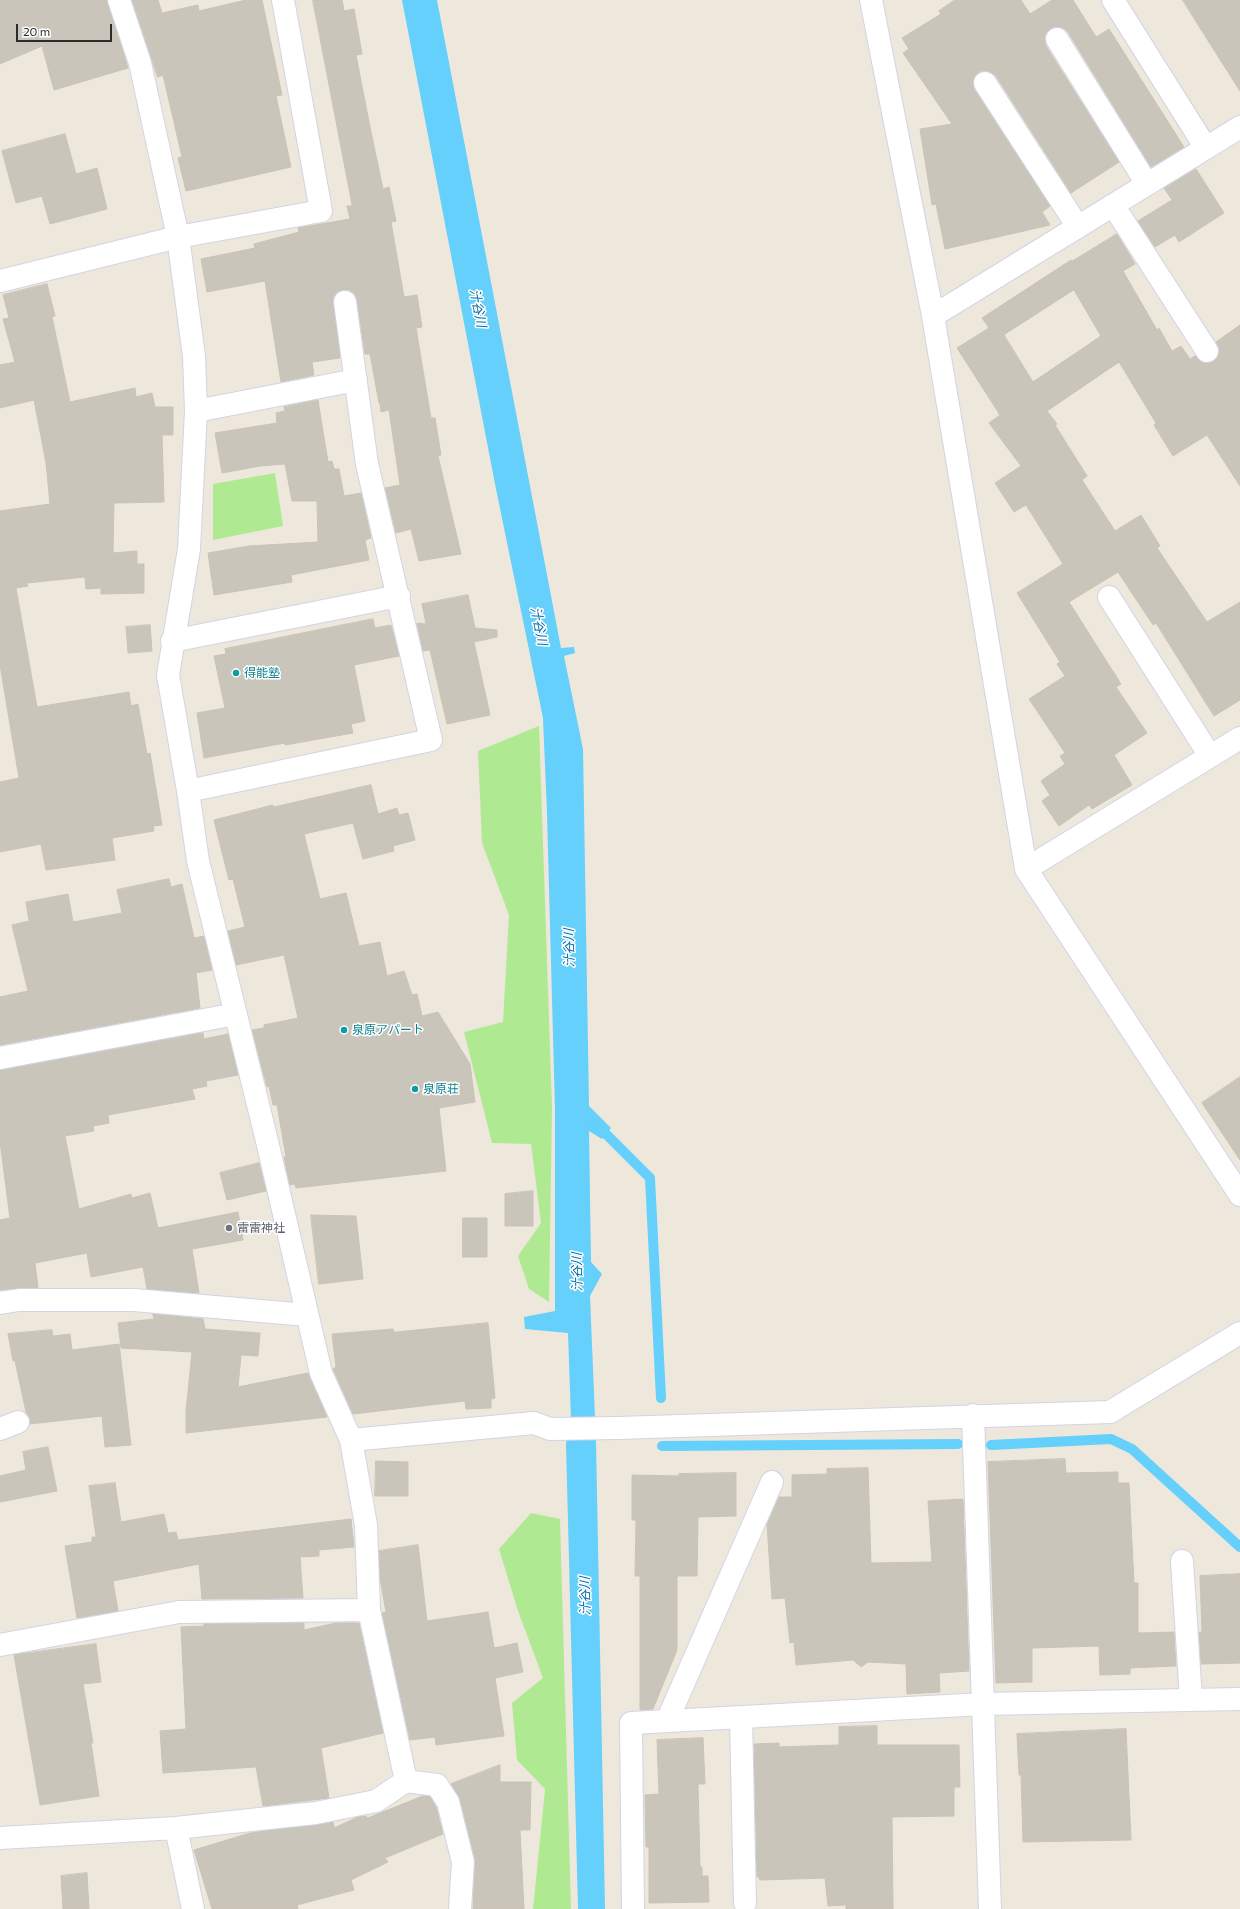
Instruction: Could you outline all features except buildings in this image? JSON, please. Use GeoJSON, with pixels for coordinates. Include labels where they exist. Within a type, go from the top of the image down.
{"type":"FeatureCollection","features":[{"type":"Feature","properties":{"kind":"street"},"geometry":{"type":"LineString","coordinates":[[120,0],[140,64],[178,237],[194,356],[196,411],[189,549],[172,641],[168,675],[188,790],[198,860],[321,1373],[351,1440],[366,1525],[369,1610],[406,1781]]}},
{"type":"Feature","properties":{"kind":"street"},"geometry":{"type":"LineString","coordinates":[[0,280],[178,237],[321,211],[283,0]]}},
{"type":"Feature","properties":{"kind":"street"},"geometry":{"type":"LineString","coordinates":[[871,0],[933,316],[1026,869],[1240,1195]]}},
{"type":"Feature","properties":{"kind":"street"},"geometry":{"type":"LineString","coordinates":[[1113,0],[1206,148]]}},
{"type":"Feature","properties":{"kind":"street"},"geometry":{"type":"LineString","coordinates":[[1057,39],[1147,184]]}},
{"type":"Feature","properties":{"kind":"street"},"geometry":{"type":"LineString","coordinates":[[985,83],[1078,227]]}},
{"type":"Feature","properties":{"kind":"street"},"geometry":{"type":"LineString","coordinates":[[933,316],[1240,127]]}},
{"type":"Feature","properties":{"kind":"street"},"geometry":{"type":"LineString","coordinates":[[1113,205],[1207,352]]}},
{"type":"Feature","properties":{"kind":"street"},"geometry":{"type":"LineString","coordinates":[[188,790],[431,740],[399,596],[367,464],[345,302]]}},
{"type":"Feature","properties":{"kind":"street"},"geometry":{"type":"LineString","coordinates":[[196,411],[356,380]]}},
{"type":"Feature","properties":{"kind":"street"},"geometry":{"type":"LineString","coordinates":[[172,641],[399,596]]}},
{"type":"Feature","properties":{"kind":"street"},"geometry":{"type":"LineString","coordinates":[[1109,597],[1210,756]]}},
{"type":"Feature","properties":{"kind":"street"},"geometry":{"type":"LineString","coordinates":[[1026,869],[1240,738]]}},
{"type":"Feature","properties":{"kind":"street"},"geometry":{"type":"LineString","coordinates":[[0,1058],[236,1014]]}},
{"type":"Feature","properties":{"kind":"street"},"geometry":{"type":"LineString","coordinates":[[0,1303],[19,1300],[134,1300],[307,1315]]}},
{"type":"Feature","properties":{"kind":"street"},"geometry":{"type":"LineString","coordinates":[[351,1440],[534,1423],[550,1429],[618,1428],[973,1415],[1110,1412],[1240,1333]]}},
{"type":"Feature","properties":{"kind":"street"},"geometry":{"type":"LineString","coordinates":[[973,1415],[990,1909]]}},
{"type":"Feature","properties":{"kind":"street"},"geometry":{"type":"LineString","coordinates":[[667,1721],[772,1482]]}},
{"type":"Feature","properties":{"kind":"street"},"geometry":{"type":"LineString","coordinates":[[1182,1561],[1191,1700]]}},
{"type":"Feature","properties":{"kind":"street"},"geometry":{"type":"LineString","coordinates":[[0,1645],[179,1612],[369,1610]]}},
{"type":"Feature","properties":{"kind":"street"},"geometry":{"type":"LineString","coordinates":[[633,1909],[631,1723],[983,1704],[1240,1699]]}},
{"type":"Feature","properties":{"kind":"street"},"geometry":{"type":"LineString","coordinates":[[741,1717],[745,1903]]}},
{"type":"Feature","properties":{"kind":"street"},"geometry":{"type":"LineString","coordinates":[[0,1838],[176,1828],[316,1813],[376,1801],[406,1781],[437,1785],[448,1802],[463,1862],[460,1909]]}},
{"type":"Feature","properties":{"kind":"street"},"geometry":{"type":"LineString","coordinates":[[176,1828],[194,1909]]}},
{"type":"Feature","properties":{"kind":"green space"},"geometry":{"type":"Polygon","coordinates":[[[275,473],[283,526],[213,540],[213,484],[275,473]]]}},
{"type":"Feature","properties":{"kind":"green space"},"geometry":{"type":"Polygon","coordinates":[[[539,726],[552,1108],[549,1302],[529,1289],[518,1256],[541,1223],[531,1144],[492,1143],[464,1032],[503,1022],[509,915],[482,843],[478,751],[539,726]]]}},
{"type":"Feature","properties":{"kind":"green space"},"geometry":{"type":"Polygon","coordinates":[[[531,1513],[560,1519],[571,1909],[533,1909],[545,1789],[517,1760],[512,1703],[543,1678],[518,1611],[499,1549],[531,1513]]]}},
{"type":"Feature","properties":{"kind":"water","name":"汁谷川"},"geometry":{"type":"Polygon","coordinates":[[[402,0],[437,0],[561,648],[574,647],[575,653],[564,656],[583,749],[589,1106],[611,1128],[602,1139],[589,1131],[591,1262],[602,1274],[590,1296],[596,1442],[605,1909],[578,1909],[566,1444],[571,1419],[568,1333],[525,1329],[524,1317],[555,1311],[555,1110],[543,718],[495,484],[402,0]]]}},
{"type":"Feature","properties":{"kind":"waterway"},"geometry":{"type":"LineString","coordinates":[[595,1127],[606,1134],[650,1178],[661,1398]]}},
{"type":"Feature","properties":{"kind":"waterway"},"geometry":{"type":"LineString","coordinates":[[991,1445],[1111,1439],[1132,1449],[1240,1547]]}},
{"type":"Feature","properties":{"kind":"waterway"},"geometry":{"type":"LineString","coordinates":[[662,1446],[958,1444]]}},
{"type":"Feature","properties":{"kind":"place","name":"得能塾"},"geometry":{"type":"Point","coordinates":[236,673]}},
{"type":"Feature","properties":{"kind":"place","name":"泉原アパート"},"geometry":{"type":"Point","coordinates":[344,1030]}},
{"type":"Feature","properties":{"kind":"place","name":"泉原荘"},"geometry":{"type":"Point","coordinates":[415,1089]}},
{"type":"Feature","properties":{"kind":"place","name":"雷雷神社"},"geometry":{"type":"Point","coordinates":[229,1228]}}]}
